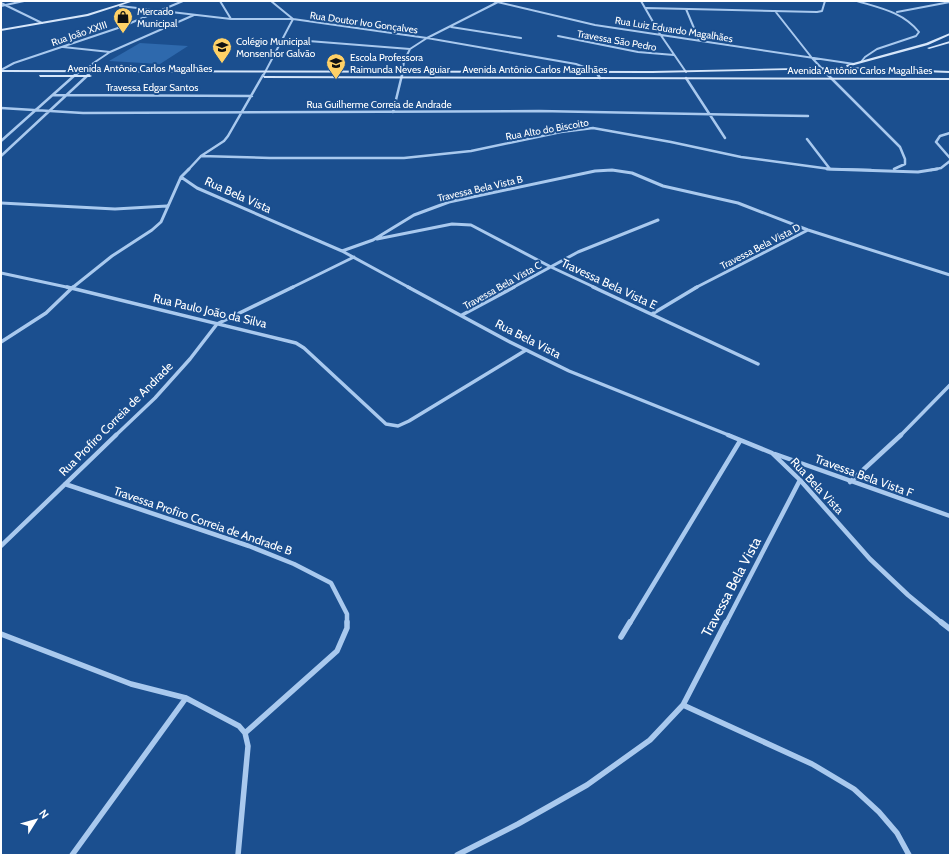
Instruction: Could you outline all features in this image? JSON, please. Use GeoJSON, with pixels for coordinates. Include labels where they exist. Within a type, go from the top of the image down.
{"type":"FeatureCollection","features":[{"type":"Feature","properties":{"kind":"main road"},"geometry":{"type":"LineString","coordinates":[[1,30],[88,15],[132,1]]}},
{"type":"Feature","properties":{"kind":"main road","name":"Avenida Antônio Carlos Magalhães"},"geometry":{"type":"LineString","coordinates":[[837,68],[880,58],[927,44],[950,34]]}},
{"type":"Feature","properties":{"kind":"main road","name":"Avenida Antônio Carlos Magalhães"},"geometry":{"type":"LineString","coordinates":[[880,58],[904,55],[950,42]]}},
{"type":"Feature","properties":{"kind":"main road","name":"Avenida Antônio Carlos Magalhães"},"geometry":{"type":"LineString","coordinates":[[1,71],[686,72],[837,68],[950,72]]}},
{"type":"Feature","properties":{"kind":"main road","name":"Avenida Antônio Carlos Magalhães"},"geometry":{"type":"LineString","coordinates":[[1,76],[248,77]]}},
{"type":"Feature","properties":{"kind":"main road","name":"Avenida Antônio Carlos Magalhães"},"geometry":{"type":"LineString","coordinates":[[256,77],[950,79]]}},
{"type":"Feature","properties":{"kind":"street"},"geometry":{"type":"LineString","coordinates":[[1,6],[24,1]]}},
{"type":"Feature","properties":{"kind":"street","name":"Rua João XXIII"},"geometry":{"type":"LineString","coordinates":[[1,71],[14,63],[162,11],[183,1]]}},
{"type":"Feature","properties":{"kind":"street"},"geometry":{"type":"LineString","coordinates":[[220,1],[231,19]]}},
{"type":"Feature","properties":{"kind":"street"},"geometry":{"type":"LineString","coordinates":[[1,342],[46,313],[72,288],[112,256],[152,230],[161,222],[181,176],[201,156],[224,141],[263,77],[293,19],[271,1]]}},
{"type":"Feature","properties":{"kind":"street","name":"Rua Luiz Eduardo Magalhães"},"geometry":{"type":"LineString","coordinates":[[493,1],[595,24],[854,64]]}},
{"type":"Feature","properties":{"kind":"street"},"geometry":{"type":"LineString","coordinates":[[641,1],[660,34],[686,72]]}},
{"type":"Feature","properties":{"kind":"street"},"geometry":{"type":"LineString","coordinates":[[646,8],[819,12],[824,7],[825,1]]}},
{"type":"Feature","properties":{"kind":"street"},"geometry":{"type":"LineString","coordinates":[[857,1],[896,12],[916,28],[919,34],[870,53],[863,58],[861,62]]}},
{"type":"Feature","properties":{"kind":"street"},"geometry":{"type":"LineString","coordinates":[[283,39],[410,48],[500,2]]}},
{"type":"Feature","properties":{"kind":"street"},"geometry":{"type":"LineString","coordinates":[[896,12],[950,2]]}},
{"type":"Feature","properties":{"kind":"street"},"geometry":{"type":"LineString","coordinates":[[1,3],[42,23]]}},
{"type":"Feature","properties":{"kind":"street","name":"Rua Doutor Ivo Gonçalves"},"geometry":{"type":"LineString","coordinates":[[120,6],[231,19],[293,19],[427,38],[556,60],[576,64],[597,72]]}},
{"type":"Feature","properties":{"kind":"street"},"geometry":{"type":"LineString","coordinates":[[686,9],[699,40]]}},
{"type":"Feature","properties":{"kind":"street"},"geometry":{"type":"LineString","coordinates":[[775,11],[812,58],[900,147],[906,163],[903,167],[892,170]]}},
{"type":"Feature","properties":{"kind":"street"},"geometry":{"type":"LineString","coordinates":[[1,141],[79,71],[110,52],[195,15]]}},
{"type":"Feature","properties":{"kind":"street"},"geometry":{"type":"LineString","coordinates":[[450,27],[521,38]]}},
{"type":"Feature","properties":{"kind":"street","name":"Travessa São Pedro"},"geometry":{"type":"LineString","coordinates":[[558,36],[638,52],[674,55]]}},
{"type":"Feature","properties":{"kind":"street"},"geometry":{"type":"LineString","coordinates":[[60,47],[110,52]]}},
{"type":"Feature","properties":{"kind":"street"},"geometry":{"type":"LineString","coordinates":[[393,112],[404,71],[404,61],[410,48]]}},
{"type":"Feature","properties":{"kind":"street"},"geometry":{"type":"LineString","coordinates":[[1,156],[92,71]]}},
{"type":"Feature","properties":{"kind":"street"},"geometry":{"type":"LineString","coordinates":[[597,72],[600,78]]}},
{"type":"Feature","properties":{"kind":"street"},"geometry":{"type":"LineString","coordinates":[[686,78],[725,138]]}},
{"type":"Feature","properties":{"kind":"street","name":"Travessa Edgar Santos"},"geometry":{"type":"LineString","coordinates":[[52,95],[252,96]]}},
{"type":"Feature","properties":{"kind":"street","name":"Rua Guilherme Correia de Andrade"},"geometry":{"type":"LineString","coordinates":[[1,108],[48,112],[539,111],[710,116],[808,116]]}},
{"type":"Feature","properties":{"kind":"street","name":"Rua Alto do Biscoito"},"geometry":{"type":"LineString","coordinates":[[201,156],[270,158],[404,158],[471,151],[561,132],[593,128],[671,142],[741,157],[830,169],[892,170],[911,172],[933,170],[945,166],[950,161]]}},
{"type":"Feature","properties":{"kind":"street"},"geometry":{"type":"LineString","coordinates":[[950,133],[940,136],[936,142],[950,158]]}},
{"type":"Feature","properties":{"kind":"street"},"geometry":{"type":"LineString","coordinates":[[807,139],[830,169]]}},
{"type":"Feature","properties":{"kind":"street","name":"Travessa Bela Vista B"},"geometry":{"type":"LineString","coordinates":[[342,251],[373,240],[414,215],[449,202],[604,170],[626,171],[670,188],[738,203],[808,230]]}},
{"type":"Feature","properties":{"kind":"street","name":"Rua Bela Vista"},"geometry":{"type":"LineString","coordinates":[[181,176],[197,188],[213,196],[354,257],[526,350],[569,371],[772,453],[800,480],[870,559],[908,595],[950,629]]}},
{"type":"Feature","properties":{"kind":"street"},"geometry":{"type":"LineString","coordinates":[[1,202],[115,209],[167,206]]}},
{"type":"Feature","properties":{"kind":"street","name":"Travessa Bela Vista C"},"geometry":{"type":"LineString","coordinates":[[462,315],[578,252],[658,220]]}},
{"type":"Feature","properties":{"kind":"street","name":"Travessa Bela Vista E"},"geometry":{"type":"LineString","coordinates":[[373,240],[452,224],[463,224],[477,228],[551,267],[758,364]]}},
{"type":"Feature","properties":{"kind":"street","name":"Travessa Bela Vista D"},"geometry":{"type":"LineString","coordinates":[[652,314],[691,290],[808,230],[950,275]]}},
{"type":"Feature","properties":{"kind":"street","name":"Rua Profiro Correia de Andrade"},"geometry":{"type":"LineString","coordinates":[[1,546],[155,398],[190,359],[216,324],[354,257]]}},
{"type":"Feature","properties":{"kind":"street","name":"Rua Paulo João da Silva"},"geometry":{"type":"LineString","coordinates":[[1,273],[72,288],[296,343],[304,348],[386,424],[398,426],[409,421],[526,350]]}},
{"type":"Feature","properties":{"kind":"street"},"geometry":{"type":"LineString","coordinates":[[850,482],[910,427],[950,385]]}},
{"type":"Feature","properties":{"kind":"street"},"geometry":{"type":"LineString","coordinates":[[621,637],[740,441]]}},
{"type":"Feature","properties":{"kind":"street","name":"Travessa Bela Vista F"},"geometry":{"type":"LineString","coordinates":[[772,453],[850,482],[950,516]]}},
{"type":"Feature","properties":{"kind":"street","name":"Travessa Bela Vista"},"geometry":{"type":"LineString","coordinates":[[457,855],[518,824],[593,781],[632,755],[650,740],[683,705],[800,480]]}},
{"type":"Feature","properties":{"kind":"street","name":"Travessa Profiro Correia de Andrade B"},"geometry":{"type":"LineString","coordinates":[[65,484],[249,546],[294,564],[331,583],[347,614],[347,628],[337,651],[245,733]]}},
{"type":"Feature","properties":{"kind":"street"},"geometry":{"type":"LineString","coordinates":[[1,634],[131,684],[186,698],[239,726],[245,733],[248,746],[238,855]]}},
{"type":"Feature","properties":{"kind":"street"},"geometry":{"type":"LineString","coordinates":[[72,855],[186,698]]}},
{"type":"Feature","properties":{"kind":"street"},"geometry":{"type":"LineString","coordinates":[[683,705],[812,764],[854,789],[879,812],[897,833],[909,855]]}},
{"type":"Feature","properties":{"kind":"shaded area"},"geometry":{"type":"Polygon","coordinates":[[[140,43],[188,46],[160,64],[109,61],[140,43]]]}},
{"type":"Feature","properties":{"kind":"place","name":"Mercado Municipal"},"geometry":{"type":"Point","coordinates":[123,34]}},
{"type":"Feature","properties":{"kind":"place","name":"Colégio Municipal Monsenhor Galvão"},"geometry":{"type":"Point","coordinates":[222,64]}},
{"type":"Feature","properties":{"kind":"place","name":"Escola Professora Raimunda Neves Aguiar"},"geometry":{"type":"Point","coordinates":[336,80]}}]}
